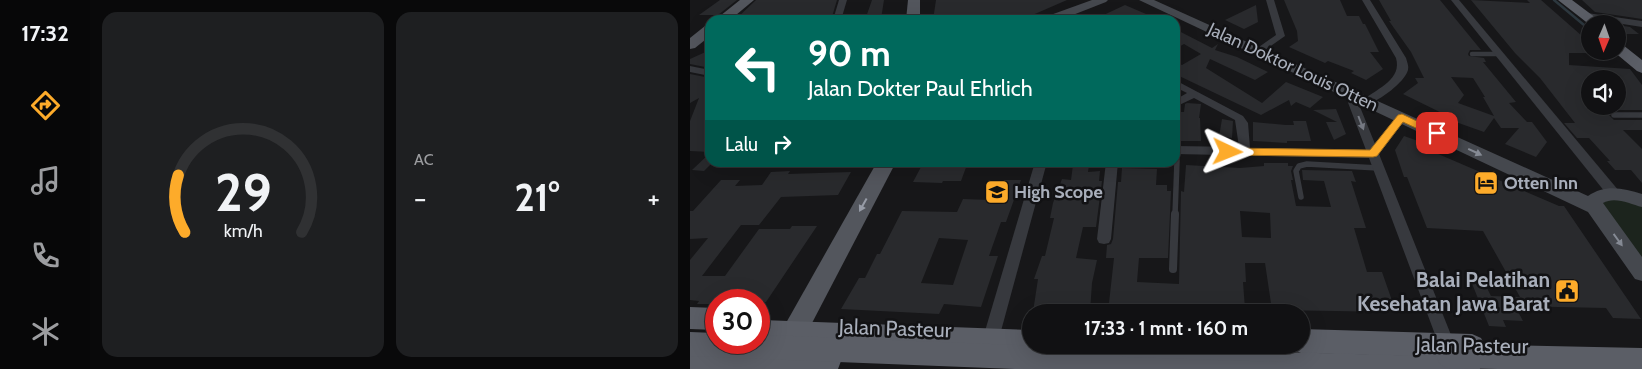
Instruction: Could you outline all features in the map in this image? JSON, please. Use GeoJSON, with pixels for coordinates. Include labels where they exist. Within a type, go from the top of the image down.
{"type":"FeatureCollection","features":[{"type":"Feature","properties":{"kind":"highway"},"geometry":{"type":"LineString","coordinates":[[1567,3],[1581,15]]}},
{"type":"Feature","properties":{"kind":"highway"},"geometry":{"type":"LineString","coordinates":[[1626,48],[1642,61]]}},
{"type":"Feature","properties":{"kind":"highway"},"geometry":{"type":"LineString","coordinates":[[1626,55],[1642,68]]}},
{"type":"Feature","properties":{"kind":"highway"},"geometry":{"type":"LineString","coordinates":[[690,318],[705,319]]}},
{"type":"Feature","properties":{"kind":"highway","name":"Jalan Pasteur"},"geometry":{"type":"LineString","coordinates":[[770,323],[1022,332]]}},
{"type":"Feature","properties":{"kind":"highway"},"geometry":{"type":"LineString","coordinates":[[690,327],[705,328]]}},
{"type":"Feature","properties":{"kind":"highway"},"geometry":{"type":"LineString","coordinates":[[770,333],[1022,349]]}},
{"type":"Feature","properties":{"kind":"highway","name":"Jalan Pasteur"},"geometry":{"type":"LineString","coordinates":[[1310,342],[1447,345],[1630,355]]}},
{"type":"Feature","properties":{"kind":"highway"},"geometry":{"type":"LineString","coordinates":[[690,344],[1022,349]]}},
{"type":"Feature","properties":{"kind":"highway"},"geometry":{"type":"LineString","coordinates":[[1310,351],[1642,360]]}},
{"type":"Feature","properties":{"kind":"highway"},"geometry":{"type":"LineString","coordinates":[[1050,354],[1131,369]]}},
{"type":"Feature","properties":{"kind":"highway"},"geometry":{"type":"LineString","coordinates":[[1081,369],[1084,354]]}},
{"type":"Feature","properties":{"kind":"highway"},"geometry":{"type":"LineString","coordinates":[[1134,354],[1468,369]]}},
{"type":"Feature","properties":{"kind":"highway","name":"Jalan Pasteur"},"geometry":{"type":"LineString","coordinates":[[690,356],[777,364],[1074,369]]}},
{"type":"Feature","properties":{"kind":"main road"},"geometry":{"type":"LineString","coordinates":[[728,15],[748,0]]}},
{"type":"Feature","properties":{"kind":"main road"},"geometry":{"type":"LineString","coordinates":[[913,15],[914,0]]}},
{"type":"Feature","properties":{"kind":"main road"},"geometry":{"type":"LineString","coordinates":[[1061,15],[1095,1]]}},
{"type":"Feature","properties":{"kind":"main road","name":"Jalan Doktor Louis Otten"},"geometry":{"type":"LineString","coordinates":[[1151,1],[1594,207],[1642,272]]}},
{"type":"Feature","properties":{"kind":"main road"},"geometry":{"type":"LineString","coordinates":[[692,41],[705,32]]}},
{"type":"Feature","properties":{"kind":"main road"},"geometry":{"type":"LineString","coordinates":[[777,364],[884,167]]}},
{"type":"Feature","properties":{"kind":"main road"},"geometry":{"type":"LineString","coordinates":[[1594,207],[1594,201],[1598,197],[1614,194],[1642,201]]}},
{"type":"Feature","properties":{"kind":"street"},"geometry":{"type":"LineString","coordinates":[[840,15],[844,0]]}},
{"type":"Feature","properties":{"kind":"street"},"geometry":{"type":"LineString","coordinates":[[1259,51],[1281,36],[1270,0]]}},
{"type":"Feature","properties":{"kind":"street"},"geometry":{"type":"LineString","coordinates":[[1366,0],[1401,58],[1403,66],[1403,70],[1396,80],[1368,101]]}},
{"type":"Feature","properties":{"kind":"street"},"geometry":{"type":"LineString","coordinates":[[1455,0],[1614,194]]}},
{"type":"Feature","properties":{"kind":"street"},"geometry":{"type":"LineString","coordinates":[[1626,23],[1642,24]]}},
{"type":"Feature","properties":{"kind":"street"},"geometry":{"type":"LineString","coordinates":[[693,70],[705,65]]}},
{"type":"Feature","properties":{"kind":"street"},"geometry":{"type":"LineString","coordinates":[[1180,86],[1241,120],[1245,152]]}},
{"type":"Feature","properties":{"kind":"street"},"geometry":{"type":"LineString","coordinates":[[1348,92],[1447,345]]}},
{"type":"Feature","properties":{"kind":"street"},"geometry":{"type":"LineString","coordinates":[[1180,101],[1195,93]]}},
{"type":"Feature","properties":{"kind":"street"},"geometry":{"type":"LineString","coordinates":[[1373,154],[1402,117]]}},
{"type":"Feature","properties":{"kind":"street"},"geometry":{"type":"LineString","coordinates":[[1180,150],[1373,154]]}},
{"type":"Feature","properties":{"kind":"street"},"geometry":{"type":"LineString","coordinates":[[993,331],[1040,167]]}},
{"type":"Feature","properties":{"kind":"street"},"geometry":{"type":"LineString","coordinates":[[1104,239],[1111,167]]}},
{"type":"Feature","properties":{"kind":"lane"},"geometry":{"type":"LineString","coordinates":[[1472,54],[1500,54]]}},
{"type":"Feature","properties":{"kind":"lane"},"geometry":{"type":"LineString","coordinates":[[1626,115],[1642,115]]}},
{"type":"Feature","properties":{"kind":"lane"},"geometry":{"type":"LineString","coordinates":[[1301,197],[1296,171],[1298,166],[1306,164],[1378,168]]}},
{"type":"Feature","properties":{"kind":"lane"},"geometry":{"type":"LineString","coordinates":[[1172,269],[1177,167]]}},
{"type":"Feature","properties":{"kind":"shaded area"},"geometry":{"type":"Polygon","coordinates":[[[1618,198],[1642,206],[1642,270],[1599,206],[1606,201],[1618,198]]]}},
{"type":"Feature","properties":{"kind":"building"},"geometry":{"type":"Polygon","coordinates":[[[720,0],[737,0],[718,15],[699,15],[720,0]]]}},
{"type":"Feature","properties":{"kind":"building"},"geometry":{"type":"Polygon","coordinates":[[[756,0],[837,0],[832,15],[740,15],[756,0]]]}},
{"type":"Feature","properties":{"kind":"building"},"geometry":{"type":"Polygon","coordinates":[[[872,0],[884,0],[882,15],[867,15],[872,0]]]}},
{"type":"Feature","properties":{"kind":"building"},"geometry":{"type":"Polygon","coordinates":[[[936,0],[1067,0],[1032,15],[934,15],[936,0]]]}},
{"type":"Feature","properties":{"kind":"building"},"geometry":{"type":"Polygon","coordinates":[[[1284,0],[1340,0],[1347,16],[1359,16],[1363,24],[1365,24],[1379,52],[1370,52],[1383,69],[1366,80],[1351,73],[1354,71],[1328,61],[1325,63],[1289,47],[1298,41],[1297,31],[1284,0]]]}},
{"type":"Feature","properties":{"kind":"building"},"geometry":{"type":"Polygon","coordinates":[[[1379,0],[1440,0],[1481,50],[1470,50],[1469,56],[1484,58],[1486,62],[1483,62],[1516,102],[1509,103],[1527,122],[1532,122],[1547,142],[1536,157],[1505,144],[1519,128],[1501,128],[1494,118],[1484,132],[1450,120],[1452,118],[1403,94],[1418,83],[1415,78],[1424,78],[1411,52],[1389,21],[1391,21],[1379,0]],[[1451,77],[1464,95],[1458,103],[1494,116],[1483,97],[1485,97],[1473,78],[1451,77]]]}},
{"type":"Feature","properties":{"kind":"building"},"geometry":{"type":"Polygon","coordinates":[[[1471,0],[1530,3],[1527,0],[1541,0],[1581,35],[1581,53],[1569,53],[1569,65],[1630,69],[1642,85],[1642,110],[1626,110],[1626,70],[1581,70],[1581,115],[1609,115],[1614,120],[1642,120],[1642,130],[1623,130],[1642,149],[1642,183],[1631,170],[1615,170],[1607,161],[1610,161],[1589,138],[1577,138],[1564,123],[1575,123],[1540,78],[1515,53],[1471,0]]]}},
{"type":"Feature","properties":{"kind":"building"},"geometry":{"type":"Polygon","coordinates":[[[1582,0],[1642,0],[1642,19],[1626,17],[1626,15],[1595,12],[1582,0]]]}},
{"type":"Feature","properties":{"kind":"building"},"geometry":{"type":"Polygon","coordinates":[[[1125,5],[1148,15],[1104,15],[1125,5]]]}},
{"type":"Feature","properties":{"kind":"building"},"geometry":{"type":"Polygon","coordinates":[[[1256,5],[1258,22],[1244,29],[1225,20],[1256,5]]]}},
{"type":"Feature","properties":{"kind":"building"},"geometry":{"type":"Polygon","coordinates":[[[1626,26],[1630,27],[1639,34],[1626,34],[1626,26]]]}},
{"type":"Feature","properties":{"kind":"building"},"geometry":{"type":"Polygon","coordinates":[[[1180,32],[1212,48],[1218,44],[1215,50],[1237,57],[1268,72],[1255,80],[1210,59],[1206,68],[1262,103],[1286,82],[1323,97],[1310,108],[1296,102],[1291,106],[1289,100],[1261,115],[1180,76],[1180,64],[1182,65],[1201,54],[1184,44],[1180,46],[1180,32]]]}},
{"type":"Feature","properties":{"kind":"building"},"geometry":{"type":"Polygon","coordinates":[[[705,52],[705,67],[690,64],[690,59],[705,52]]]}},
{"type":"Feature","properties":{"kind":"building"},"geometry":{"type":"Polygon","coordinates":[[[690,74],[705,77],[705,152],[690,151],[690,121],[699,98],[690,103],[690,74]]]}},
{"type":"Feature","properties":{"kind":"building"},"geometry":{"type":"Polygon","coordinates":[[[1185,104],[1201,104],[1199,118],[1201,141],[1180,141],[1180,112],[1184,112],[1185,104]]]}},
{"type":"Feature","properties":{"kind":"building"},"geometry":{"type":"Polygon","coordinates":[[[1336,109],[1346,134],[1334,140],[1326,122],[1337,122],[1313,110],[1336,109]]]}},
{"type":"Feature","properties":{"kind":"building"},"geometry":{"type":"Polygon","coordinates":[[[1222,119],[1233,121],[1232,138],[1219,137],[1222,119]]]}},
{"type":"Feature","properties":{"kind":"building"},"geometry":{"type":"Polygon","coordinates":[[[1293,121],[1306,121],[1311,141],[1287,141],[1287,143],[1253,141],[1253,122],[1294,125],[1293,121]]]}},
{"type":"Feature","properties":{"kind":"building"},"geometry":{"type":"Polygon","coordinates":[[[1404,136],[1424,143],[1422,147],[1559,206],[1564,206],[1641,319],[1613,318],[1606,308],[1515,306],[1523,321],[1503,320],[1506,327],[1489,326],[1471,281],[1484,282],[1491,296],[1520,297],[1483,231],[1427,228],[1407,177],[1404,177],[1395,150],[1404,136]]]}},
{"type":"Feature","properties":{"kind":"building"},"geometry":{"type":"Polygon","coordinates":[[[705,158],[705,167],[708,167],[704,171],[692,170],[705,158]]]}},
{"type":"Feature","properties":{"kind":"building"},"geometry":{"type":"Polygon","coordinates":[[[1264,163],[1288,163],[1288,166],[1293,166],[1291,171],[1293,180],[1291,180],[1296,206],[1331,207],[1324,181],[1303,180],[1302,170],[1352,171],[1356,182],[1351,181],[1366,228],[1354,228],[1367,272],[1382,272],[1396,312],[1310,311],[1310,304],[1271,304],[1265,263],[1245,263],[1246,282],[1243,282],[1245,304],[1109,304],[1114,258],[1106,258],[1107,245],[1111,244],[1113,239],[1118,182],[1121,182],[1122,168],[1157,169],[1156,185],[1167,185],[1167,191],[1171,191],[1168,258],[1139,258],[1137,282],[1179,284],[1181,191],[1184,192],[1186,165],[1240,168],[1264,166],[1264,163]],[[1240,211],[1242,237],[1271,238],[1270,213],[1240,211]]]}},
{"type":"Feature","properties":{"kind":"building"},"geometry":{"type":"Polygon","coordinates":[[[921,167],[966,167],[961,181],[943,181],[942,183],[913,182],[921,167]]]}},
{"type":"Feature","properties":{"kind":"building"},"geometry":{"type":"Polygon","coordinates":[[[1073,167],[1089,167],[1088,172],[1100,171],[1099,181],[1102,181],[1096,227],[1083,227],[1076,258],[1097,260],[1092,283],[1091,304],[1034,304],[1038,279],[1034,279],[1042,256],[1045,256],[1054,218],[1050,218],[1053,203],[1062,179],[1071,180],[1073,167]]]}},
{"type":"Feature","properties":{"kind":"building"},"geometry":{"type":"Polygon","coordinates":[[[790,171],[788,174],[851,172],[838,195],[781,197],[759,225],[741,225],[702,276],[725,276],[759,229],[790,229],[792,226],[817,226],[770,296],[770,289],[705,289],[705,304],[697,304],[699,301],[690,300],[690,260],[708,238],[690,239],[690,211],[693,211],[721,180],[740,180],[735,186],[762,185],[771,172],[790,171]]]}},
{"type":"Feature","properties":{"kind":"building"},"geometry":{"type":"Polygon","coordinates":[[[997,180],[1021,180],[1006,222],[1001,222],[989,256],[998,256],[981,307],[944,304],[939,314],[841,309],[859,278],[865,278],[877,254],[880,254],[902,211],[957,212],[963,199],[990,200],[997,180]],[[939,238],[921,283],[953,285],[968,240],[939,238]]]}},
{"type":"Feature","properties":{"kind":"waterway"},"geometry":{"type":"LineString","coordinates":[[1554,0],[1581,22]]}},
{"type":"Feature","properties":{"kind":"place","name":"Otten Inn"},"geometry":{"type":"Point","coordinates":[1486,183]}},
{"type":"Feature","properties":{"kind":"place","name":"High Scope"},"geometry":{"type":"Point","coordinates":[997,192]}},
{"type":"Feature","properties":{"kind":"place","name":"Balai Pelatihan Kesehatan Jawa Barat"},"geometry":{"type":"Point","coordinates":[1567,291]}},
{"type":"Feature","properties":{"kind":"route"},"geometry":{"type":"LineString","coordinates":[[1228,152],[1373,154],[1402,117],[1437,133]]}}]}
